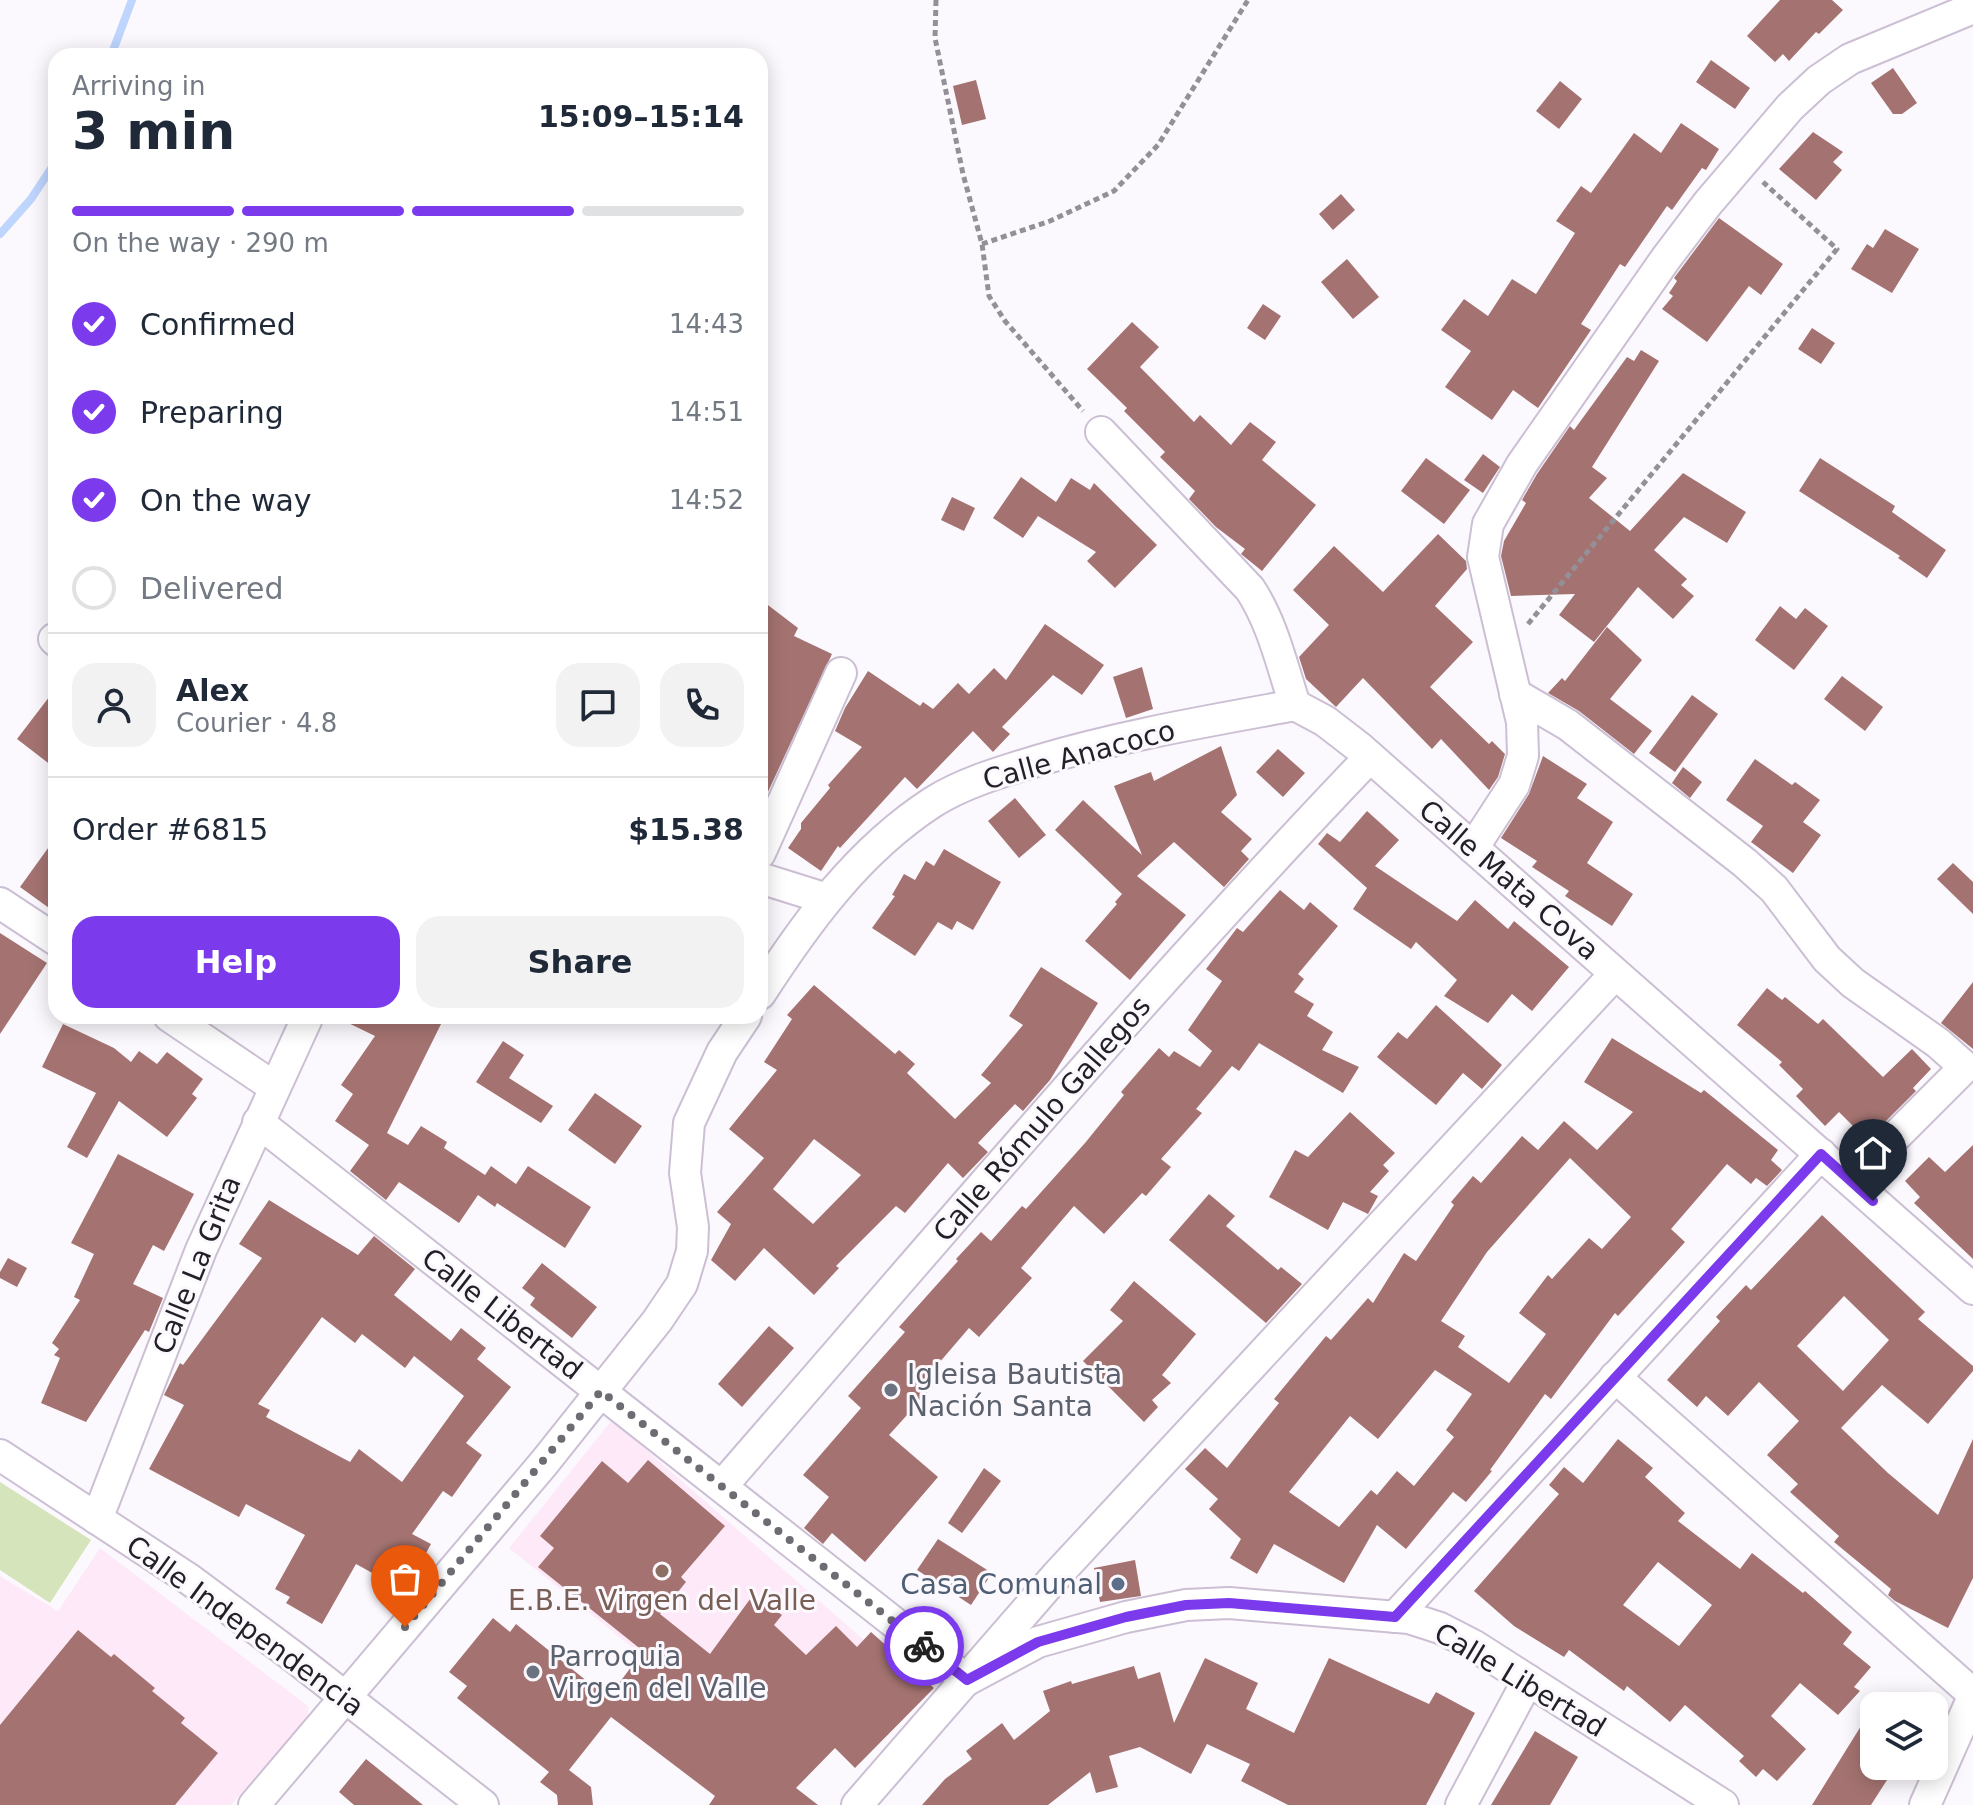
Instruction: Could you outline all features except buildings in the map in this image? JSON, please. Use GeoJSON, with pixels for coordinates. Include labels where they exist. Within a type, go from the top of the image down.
{"type":"FeatureCollection","features":[{"type":"Feature","properties":{"kind":"street"},"geometry":{"type":"LineString","coordinates":[[1473,848],[1509,794],[1520,771],[1524,742],[1483,557],[1488,524],[1522,464],[1667,257],[1790,107],[1819,80],[1850,59],[1973,8]]}},
{"type":"Feature","properties":{"kind":"street"},"geometry":{"type":"LineString","coordinates":[[1101,432],[1250,589],[1270,627],[1295,705]]}},
{"type":"Feature","properties":{"kind":"street"},"geometry":{"type":"LineString","coordinates":[[768,835],[841,673]]}},
{"type":"Feature","properties":{"kind":"street"},"geometry":{"type":"LineString","coordinates":[[1515,694],[1568,725],[1745,863],[1774,889],[1827,959],[1853,983],[1938,1043],[1965,1067],[1851,1181]]}},
{"type":"Feature","properties":{"kind":"street","name":"Calle Mata Cova"},"geometry":{"type":"LineString","coordinates":[[1295,705],[1325,721],[1370,757],[1973,1289]]}},
{"type":"Feature","properties":{"kind":"street","name":"Calle Anacoco"},"geometry":{"type":"LineString","coordinates":[[768,983],[827,899],[854,869],[933,802],[976,781],[1082,748],[1295,705]]}},
{"type":"Feature","properties":{"kind":"street","name":"Calle Rómulo Gallegos"},"geometry":{"type":"LineString","coordinates":[[722,1486],[1088,1065],[1370,757]]}},
{"type":"Feature","properties":{"kind":"street"},"geometry":{"type":"LineString","coordinates":[[768,881],[827,899]]}},
{"type":"Feature","properties":{"kind":"street"},"geometry":{"type":"LineString","coordinates":[[0,903],[48,935]]}},
{"type":"Feature","properties":{"kind":"street"},"geometry":{"type":"LineString","coordinates":[[857,1805],[1068,1564],[1615,974]]}},
{"type":"Feature","properties":{"kind":"street"},"geometry":{"type":"LineString","coordinates":[[181,1024],[274,1087]]}},
{"type":"Feature","properties":{"kind":"street","name":"Calle La Grita"},"geometry":{"type":"LineString","coordinates":[[97,1519],[201,1250],[304,1024]]}},
{"type":"Feature","properties":{"kind":"street"},"geometry":{"type":"LineString","coordinates":[[254,1805],[544,1463],[657,1321],[682,1284],[688,1269],[693,1227],[685,1173],[689,1123],[722,1052],[741,1024]]}},
{"type":"Feature","properties":{"kind":"street","name":"Calle Libertad"},"geometry":{"type":"LineString","coordinates":[[258,1122],[967,1680],[1038,1642],[1126,1617],[1186,1605],[1229,1603],[1409,1618],[1440,1628],[1473,1645],[1723,1805]]}},
{"type":"Feature","properties":{"kind":"street"},"geometry":{"type":"LineString","coordinates":[[1395,1617],[1821,1154]]}},
{"type":"Feature","properties":{"kind":"street"},"geometry":{"type":"LineString","coordinates":[[1615,1377],[1973,1696],[1925,1805]]}},
{"type":"Feature","properties":{"kind":"street","name":"Calle Independencia"},"geometry":{"type":"LineString","coordinates":[[0,1455],[189,1579],[483,1805]]}},
{"type":"Feature","properties":{"kind":"street"},"geometry":{"type":"LineString","coordinates":[[1461,1805],[1528,1680]]}},
{"type":"Feature","properties":{"kind":"path"},"geometry":{"type":"LineString","coordinates":[[936,0],[935,38],[963,174],[982,244],[989,296],[996,310],[1101,432]]}},
{"type":"Feature","properties":{"kind":"path"},"geometry":{"type":"LineString","coordinates":[[982,244],[1050,221],[1114,191],[1158,145],[1248,0]]}},
{"type":"Feature","properties":{"kind":"path"},"geometry":{"type":"LineString","coordinates":[[1505,653],[1837,249],[1741,163]]}},
{"type":"Feature","properties":{"kind":"shaded area","name":"E.B.E. Virgen del Valle"},"geometry":{"type":"Polygon","coordinates":[[[612,1420],[864,1640],[761,1751],[509,1548],[612,1420]]]}},
{"type":"Feature","properties":{"kind":"shaded area"},"geometry":{"type":"Polygon","coordinates":[[[100,1548],[308,1706],[308,1715],[231,1805],[0,1805],[0,1576],[58,1611],[100,1548]]]}},
{"type":"Feature","properties":{"kind":"green space"},"geometry":{"type":"Polygon","coordinates":[[[0,1482],[91,1540],[50,1603],[0,1570],[0,1482]]]}},
{"type":"Feature","properties":{"kind":"waterway"},"geometry":{"type":"LineString","coordinates":[[114,48],[132,0]]}},
{"type":"Feature","properties":{"kind":"waterway"},"geometry":{"type":"LineString","coordinates":[[0,234],[31,199],[48,173]]}},
{"type":"Feature","properties":{"kind":"way so far"},"geometry":{"type":"LineString","coordinates":[[405,1627],[601,1391],[924,1646]]}},
{"type":"Feature","properties":{"kind":"place","name":"Igleisa Bautista Nación Santa"},"geometry":{"type":"Point","coordinates":[891,1390]}},
{"type":"Feature","properties":{"kind":"place","name":"E.B.E. Virgen del Valle"},"geometry":{"type":"Point","coordinates":[662,1571]}},
{"type":"Feature","properties":{"kind":"place","name":"Casa Comunal"},"geometry":{"type":"Point","coordinates":[1118,1584]}},
{"type":"Feature","properties":{"kind":"place","name":"Parroquia Virgen del Valle"},"geometry":{"type":"Point","coordinates":[533,1672]}},
{"type":"Feature","properties":{"kind":"route"},"geometry":{"type":"LineString","coordinates":[[924,1646],[967,1680],[1038,1642],[1126,1617],[1186,1605],[1229,1603],[1395,1617],[1821,1154],[1873,1201]]}}]}
